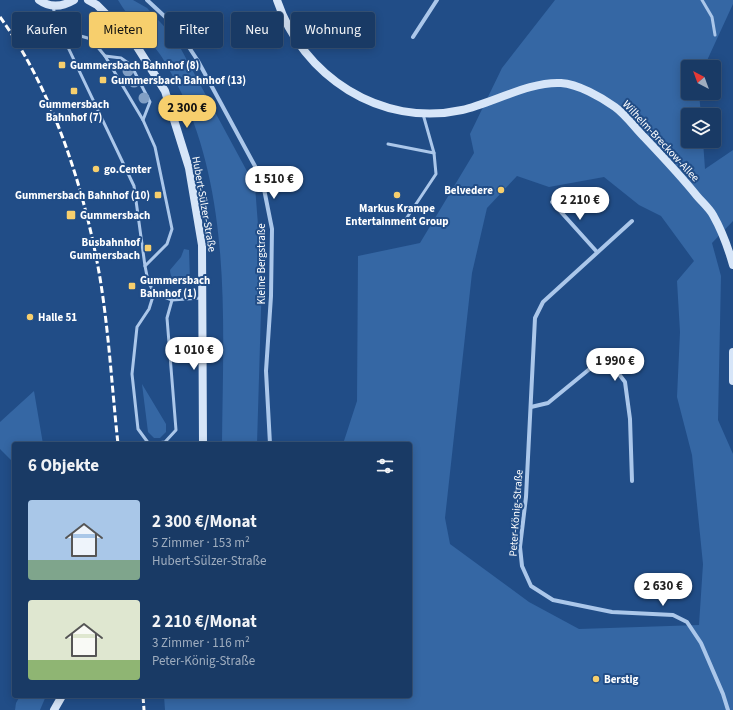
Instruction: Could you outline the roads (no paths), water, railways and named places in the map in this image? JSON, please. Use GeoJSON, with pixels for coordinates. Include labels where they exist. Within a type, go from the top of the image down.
{"type":"FeatureCollection","features":[{"type":"Feature","properties":{"kind":"street"},"geometry":{"type":"LineString","coordinates":[[39,0],[53,6],[67,4],[74,0]]}},
{"type":"Feature","properties":{"kind":"street","name":"Hubert-Sülzer-Straße"},"geometry":{"type":"LineString","coordinates":[[88,0],[97,5],[134,42],[165,91],[189,168],[202,245],[204,298],[203,442]]}},
{"type":"Feature","properties":{"kind":"street","name":"Kleine Bergstraße"},"geometry":{"type":"LineString","coordinates":[[147,0],[175,26],[198,61],[262,179],[272,230],[271,296],[266,372],[270,442]]}},
{"type":"Feature","properties":{"kind":"street","name":"Wilhelm-Breckow-Allee"},"geometry":{"type":"LineString","coordinates":[[277,0],[292,35],[317,67],[350,93],[381,106],[423,114],[461,110],[534,87],[561,83],[592,92],[617,108],[685,180],[712,213],[731,251],[733,265]]}},
{"type":"Feature","properties":{"kind":"street"},"geometry":{"type":"LineString","coordinates":[[413,37],[437,0]]}},
{"type":"Feature","properties":{"kind":"street"},"geometry":{"type":"LineString","coordinates":[[552,202],[597,252]]}},
{"type":"Feature","properties":{"kind":"street","name":"Peter-König-Straße"},"geometry":{"type":"LineString","coordinates":[[632,221],[543,302],[535,318],[526,497],[520,547],[522,566],[531,586],[553,600],[612,612],[673,615],[686,622],[701,643],[723,694],[728,710]]}},
{"type":"Feature","properties":{"kind":"street"},"geometry":{"type":"LineString","coordinates":[[733,352],[733,381]]}},
{"type":"Feature","properties":{"kind":"street"},"geometry":{"type":"LineString","coordinates":[[531,407],[548,404],[592,366],[603,364],[615,369],[625,382],[630,420],[632,481]]}},
{"type":"Feature","properties":{"kind":"street"},"geometry":{"type":"LineString","coordinates":[[54,710],[61,698]]}},
{"type":"Feature","properties":{"kind":"lane"},"geometry":{"type":"LineString","coordinates":[[702,0],[712,17],[715,35]]}},
{"type":"Feature","properties":{"kind":"lane"},"geometry":{"type":"LineString","coordinates":[[53,6],[55,12]]}},
{"type":"Feature","properties":{"kind":"lane"},"geometry":{"type":"LineString","coordinates":[[81,36],[91,39],[105,56],[156,147],[172,229],[167,244],[145,266]]}},
{"type":"Feature","properties":{"kind":"lane"},"geometry":{"type":"LineString","coordinates":[[69,48],[134,186],[145,266],[148,281],[154,293],[172,300],[204,298]]}},
{"type":"Feature","properties":{"kind":"lane"},"geometry":{"type":"LineString","coordinates":[[105,56],[122,58],[131,65],[150,102],[142,120]]}},
{"type":"Feature","properties":{"kind":"lane"},"geometry":{"type":"LineString","coordinates":[[404,222],[436,174],[434,153],[423,114]]}},
{"type":"Feature","properties":{"kind":"lane"},"geometry":{"type":"LineString","coordinates":[[388,144],[434,153]]}},
{"type":"Feature","properties":{"kind":"lane"},"geometry":{"type":"LineString","coordinates":[[147,442],[138,430],[132,374],[137,327],[149,309],[154,293]]}},
{"type":"Feature","properties":{"kind":"lane"},"geometry":{"type":"LineString","coordinates":[[165,442],[176,430],[167,318],[172,300]]}},
{"type":"Feature","properties":{"kind":"railway"},"geometry":{"type":"LineString","coordinates":[[0,17],[36,76],[51,108],[76,176],[86,210],[94,245],[103,299],[118,442]]}},
{"type":"Feature","properties":{"kind":"railway"},"geometry":{"type":"LineString","coordinates":[[143,698],[144,710]]}},
{"type":"Feature","properties":{"kind":"place","name":"Gummersbach Bahnhof (8)"},"geometry":{"type":"Point","coordinates":[62,65]}},
{"type":"Feature","properties":{"kind":"place","name":"Gummersbach Bahnhof (13)"},"geometry":{"type":"Point","coordinates":[103,80]}},
{"type":"Feature","properties":{"kind":"place","name":"Gummersbach Bahnhof (7)"},"geometry":{"type":"Point","coordinates":[74,91]}},
{"type":"Feature","properties":{"kind":"place","name":"go.Center"},"geometry":{"type":"Point","coordinates":[96,169]}},
{"type":"Feature","properties":{"kind":"place","name":"Belvedere"},"geometry":{"type":"Point","coordinates":[501,190]}},
{"type":"Feature","properties":{"kind":"place","name":"Gummersbach Bahnhof (10)"},"geometry":{"type":"Point","coordinates":[158,195]}},
{"type":"Feature","properties":{"kind":"place","name":"Markus Krampe Entertainment Group"},"geometry":{"type":"Point","coordinates":[397,195]}},
{"type":"Feature","properties":{"kind":"place","name":"Gummersbach"},"geometry":{"type":"Point","coordinates":[71,215]}},
{"type":"Feature","properties":{"kind":"place","name":"Busbahnhof Gummersbach"},"geometry":{"type":"Point","coordinates":[148,248]}},
{"type":"Feature","properties":{"kind":"place","name":"Gummersbach Bahnhof (1)"},"geometry":{"type":"Point","coordinates":[132,286]}},
{"type":"Feature","properties":{"kind":"place","name":"Halle 51"},"geometry":{"type":"Point","coordinates":[30,317]}},
{"type":"Feature","properties":{"kind":"place","name":"Berstig"},"geometry":{"type":"Point","coordinates":[596,679]}}]}
